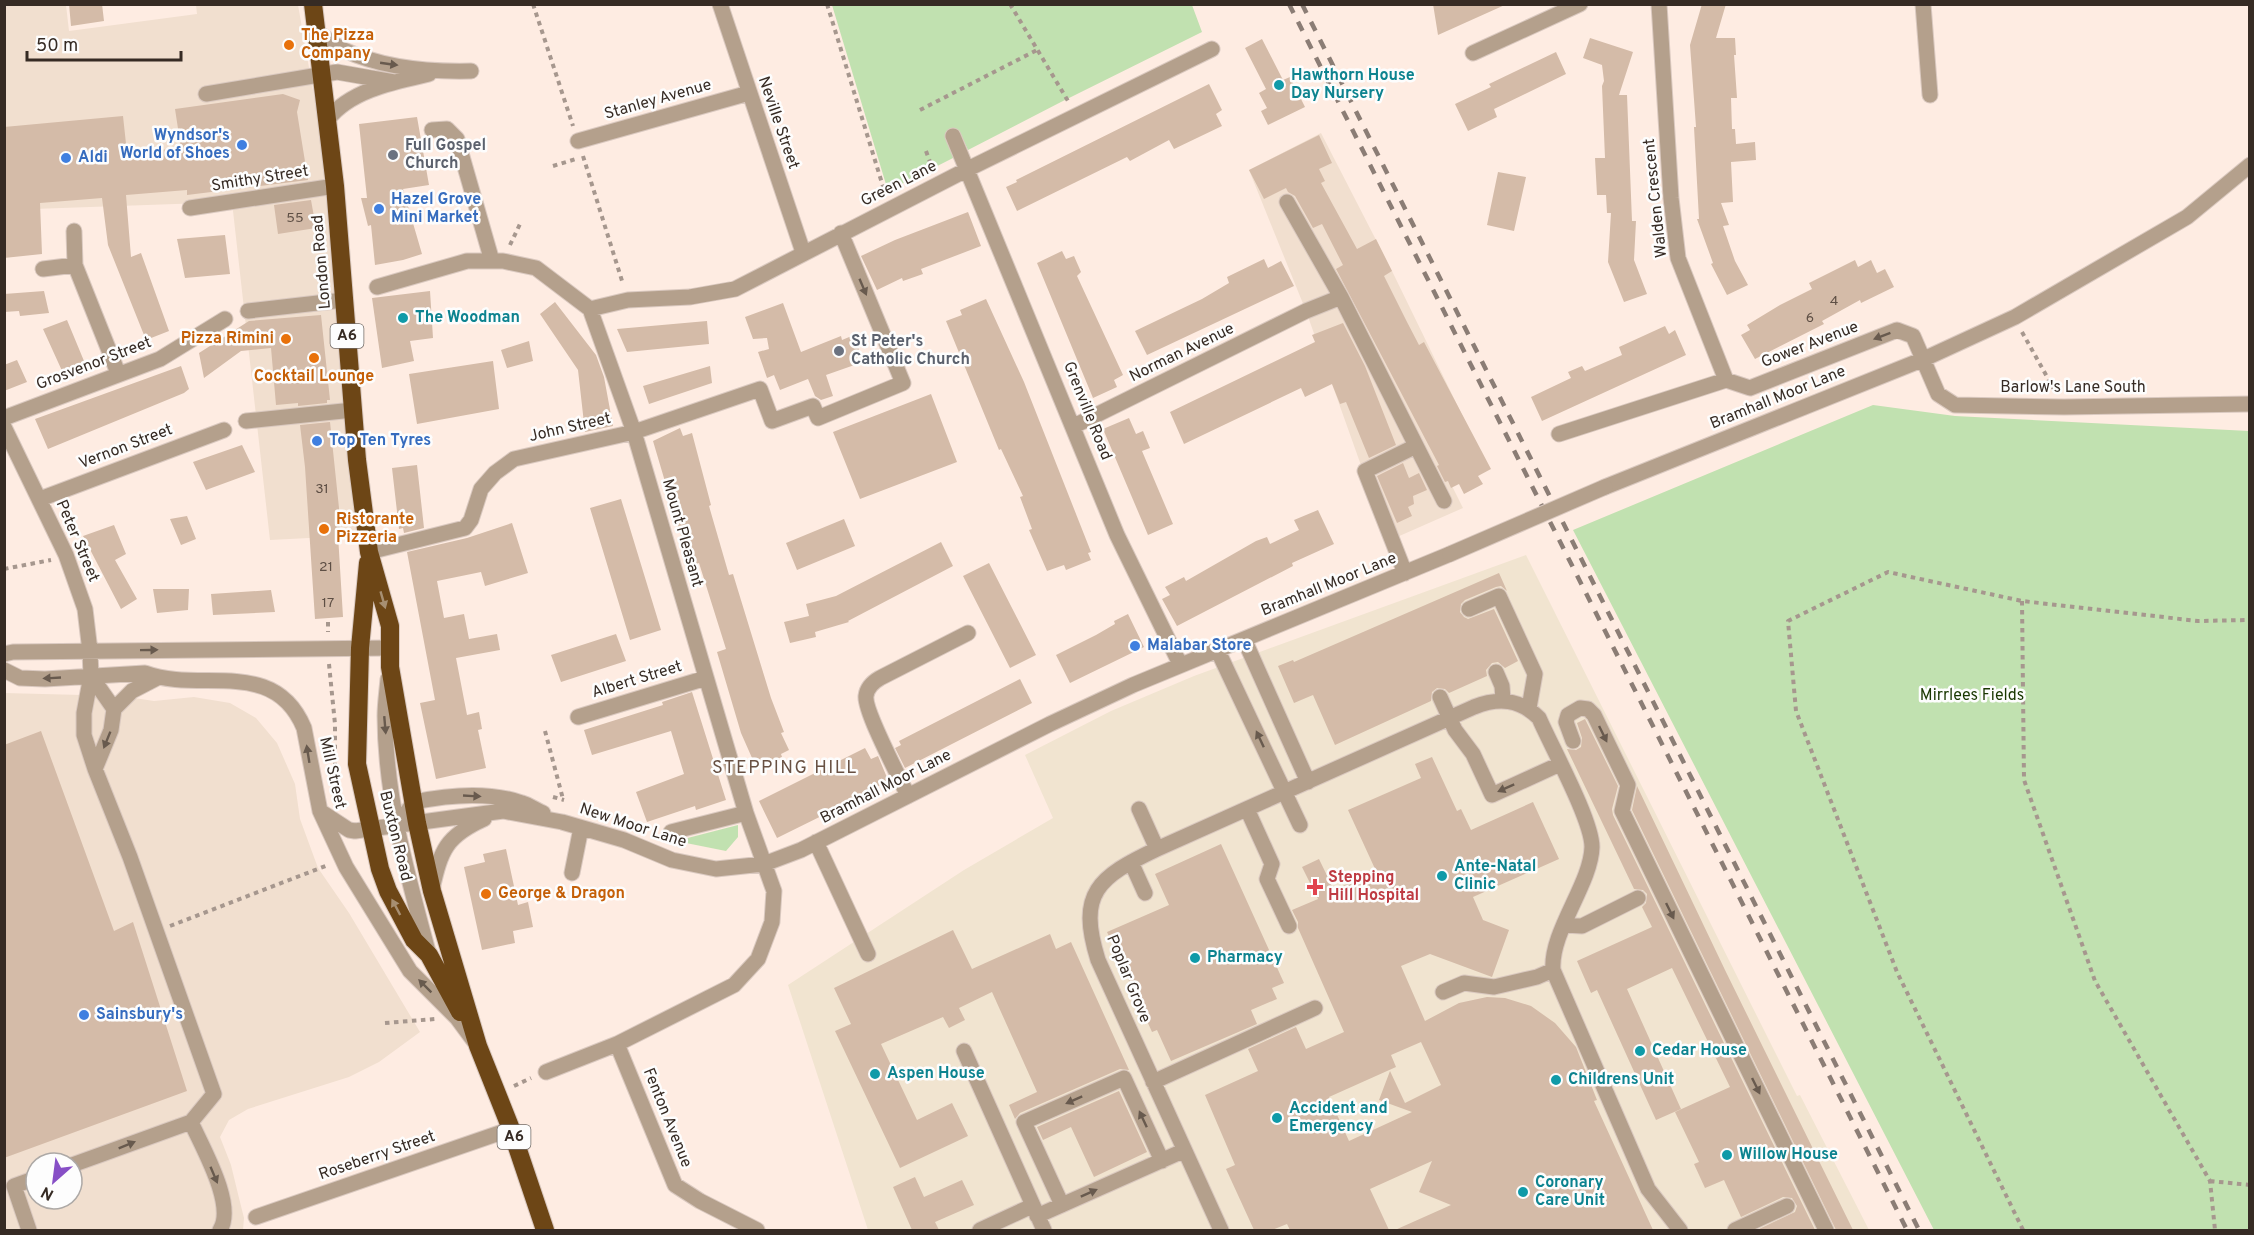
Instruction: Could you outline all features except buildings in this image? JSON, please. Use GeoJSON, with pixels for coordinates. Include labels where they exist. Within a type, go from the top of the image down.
{"type":"FeatureCollection","features":[{"type":"Feature","properties":{"kind":"highway","name":"London Road"},"geometry":{"type":"LineString","coordinates":[[313,4],[335,186],[357,460],[369,552],[390,626],[389,648]]}},
{"type":"Feature","properties":{"kind":"highway","name":"London Road"},"geometry":{"type":"LineString","coordinates":[[360,648],[369,552]]}},
{"type":"Feature","properties":{"kind":"highway","name":"Buxton Road"},"geometry":{"type":"LineString","coordinates":[[360,648],[357,764],[380,869],[388,891],[414,940],[429,955],[478,1046]]}},
{"type":"Feature","properties":{"kind":"highway","name":"Buxton Road"},"geometry":{"type":"LineString","coordinates":[[389,648],[390,667],[417,823],[432,891],[478,1046],[511,1129],[545,1230]]}},
{"type":"Feature","properties":{"kind":"street","name":"Neville Street"},"geometry":{"type":"LineString","coordinates":[[720,4],[803,252]]}},
{"type":"Feature","properties":{"kind":"street"},"geometry":{"type":"LineString","coordinates":[[1473,53],[1580,4]]}},
{"type":"Feature","properties":{"kind":"street","name":"Walden Crescent"},"geometry":{"type":"LineString","coordinates":[[1659,4],[1671,198],[1678,258],[1726,380]]}},
{"type":"Feature","properties":{"kind":"street"},"geometry":{"type":"LineString","coordinates":[[1923,4],[1930,95]]}},
{"type":"Feature","properties":{"kind":"street"},"geometry":{"type":"LineString","coordinates":[[317,32],[342,49],[377,62],[441,72]]}},
{"type":"Feature","properties":{"kind":"street","name":"Green Lane"},"geometry":{"type":"LineString","coordinates":[[590,309],[628,300],[690,297],[735,289],[890,208],[1212,49]]}},
{"type":"Feature","properties":{"kind":"street"},"geometry":{"type":"LineString","coordinates":[[328,118],[346,101],[394,82],[441,72],[471,71]]}},
{"type":"Feature","properties":{"kind":"street"},"geometry":{"type":"LineString","coordinates":[[206,93],[337,72],[394,82]]}},
{"type":"Feature","properties":{"kind":"street","name":"Stanley Avenue"},"geometry":{"type":"LineString","coordinates":[[578,141],[748,93]]}},
{"type":"Feature","properties":{"kind":"street"},"geometry":{"type":"LineString","coordinates":[[432,130],[447,129],[457,139],[497,261]]}},
{"type":"Feature","properties":{"kind":"street","name":"Grenville Road"},"geometry":{"type":"LineString","coordinates":[[953,136],[1117,535],[1180,664]]}},
{"type":"Feature","properties":{"kind":"street","name":"Bramhall Moor Lane"},"geometry":{"type":"LineString","coordinates":[[2214,194],[2250,152]]}},
{"type":"Feature","properties":{"kind":"street","name":"Bramhall Moor Lane"},"geometry":{"type":"LineString","coordinates":[[764,864],[816,842],[1050,724],[1180,664],[1405,573],[1605,487],[1924,358],[2014,317],[2187,217],[2250,165]]}},
{"type":"Feature","properties":{"kind":"street","name":"Smithy Street"},"geometry":{"type":"LineString","coordinates":[[190,208],[335,186]]}},
{"type":"Feature","properties":{"kind":"street"},"geometry":{"type":"LineString","coordinates":[[1287,202],[1341,297],[1444,501]]}},
{"type":"Feature","properties":{"kind":"street"},"geometry":{"type":"LineString","coordinates":[[74,231],[75,266],[118,373]]}},
{"type":"Feature","properties":{"kind":"street","name":"John Street"},"geometry":{"type":"LineString","coordinates":[[369,552],[465,528],[471,520],[482,489],[495,473],[514,459],[634,432],[760,389],[772,421],[813,406],[818,418],[903,382],[841,233]]}},
{"type":"Feature","properties":{"kind":"street"},"geometry":{"type":"LineString","coordinates":[[377,287],[467,261],[497,261],[536,268],[590,309]]}},
{"type":"Feature","properties":{"kind":"street"},"geometry":{"type":"LineString","coordinates":[[44,269],[75,266]]}},
{"type":"Feature","properties":{"kind":"street","name":"Norman Avenue"},"geometry":{"type":"LineString","coordinates":[[1074,426],[1306,311],[1341,297]]}},
{"type":"Feature","properties":{"kind":"street"},"geometry":{"type":"LineString","coordinates":[[248,311],[345,300]]}},
{"type":"Feature","properties":{"kind":"street","name":"Mount Pleasant"},"geometry":{"type":"LineString","coordinates":[[590,309],[634,432],[746,813],[764,864]]}},
{"type":"Feature","properties":{"kind":"street","name":"Grosvenor Street"},"geometry":{"type":"LineString","coordinates":[[4,418],[160,358],[225,319]]}},
{"type":"Feature","properties":{"kind":"street","name":"Gower Avenue"},"geometry":{"type":"LineString","coordinates":[[1726,380],[1750,388],[1897,330],[1913,336],[1924,358]]}},
{"type":"Feature","properties":{"kind":"street","name":"Barlow's Lane South"},"geometry":{"type":"LineString","coordinates":[[1924,358],[1938,394],[1955,405],[2064,407],[2250,404]]}},
{"type":"Feature","properties":{"kind":"street"},"geometry":{"type":"LineString","coordinates":[[1559,434],[1726,380]]}},
{"type":"Feature","properties":{"kind":"street"},"geometry":{"type":"LineString","coordinates":[[246,421],[353,410]]}},
{"type":"Feature","properties":{"kind":"street","name":"Peter Street"},"geometry":{"type":"LineString","coordinates":[[4,427],[66,555],[85,609],[91,676],[84,713],[84,735],[95,769]]}},
{"type":"Feature","properties":{"kind":"street","name":"Vernon Street"},"geometry":{"type":"LineString","coordinates":[[40,499],[224,430]]}},
{"type":"Feature","properties":{"kind":"street"},"geometry":{"type":"LineString","coordinates":[[1405,573],[1365,471],[1416,446]]}},
{"type":"Feature","properties":{"kind":"street"},"geometry":{"type":"LineString","coordinates":[[1469,609],[1499,596],[1535,674],[1529,708]]}},
{"type":"Feature","properties":{"kind":"street"},"geometry":{"type":"LineString","coordinates":[[908,796],[870,713],[865,698],[868,688],[880,678],[968,633]]}},
{"type":"Feature","properties":{"kind":"street"},"geometry":{"type":"LineString","coordinates":[[1244,639],[1308,783]]}},
{"type":"Feature","properties":{"kind":"street"},"geometry":{"type":"LineString","coordinates":[[4,654],[13,652],[389,648]]}},
{"type":"Feature","properties":{"kind":"street"},"geometry":{"type":"LineString","coordinates":[[1217,649],[1300,825]]}},
{"type":"Feature","properties":{"kind":"street","name":"A6"},"geometry":{"type":"LineString","coordinates":[[390,667],[384,715],[397,826],[404,862],[429,955]]}},
{"type":"Feature","properties":{"kind":"street","name":"Mill Street"},"geometry":{"type":"LineString","coordinates":[[4,670],[20,678],[45,679],[145,673],[157,678],[250,684],[270,689],[286,699],[299,716],[304,728],[320,811],[346,867],[410,971],[457,1018],[478,1046]]}},
{"type":"Feature","properties":{"kind":"street"},"geometry":{"type":"LineString","coordinates":[[1496,672],[1502,686],[1503,699],[1529,708],[1539,718],[1587,823],[1592,846],[1590,862],[1552,961],[1553,970],[1648,1189],[1680,1230]]}},
{"type":"Feature","properties":{"kind":"street"},"geometry":{"type":"LineString","coordinates":[[91,676],[114,709]]}},
{"type":"Feature","properties":{"kind":"street"},"geometry":{"type":"LineString","coordinates":[[84,1161],[191,1122],[214,1094],[130,857],[95,769],[111,730],[114,709],[132,691],[157,678]]}},
{"type":"Feature","properties":{"kind":"street","name":"Albert Street"},"geometry":{"type":"LineString","coordinates":[[578,717],[706,678]]}},
{"type":"Feature","properties":{"kind":"street"},"geometry":{"type":"LineString","coordinates":[[1440,697],[1455,730],[1473,754],[1492,795],[1560,764]]}},
{"type":"Feature","properties":{"kind":"street","name":"Poplar Grove"},"geometry":{"type":"LineString","coordinates":[[1221,1230],[1104,977],[1091,940],[1089,925],[1090,906],[1097,890],[1108,878],[1131,862],[1157,849],[1450,718],[1485,703],[1503,699]]}},
{"type":"Feature","properties":{"kind":"street"},"geometry":{"type":"LineString","coordinates":[[1573,741],[1566,722],[1568,715],[1580,708],[1588,709],[1594,715],[1628,785],[1622,812],[1826,1230]]}},
{"type":"Feature","properties":{"kind":"street","name":"New Moor Lane"},"geometry":{"type":"LineString","coordinates":[[414,802],[447,795],[500,798],[522,803],[570,825]]}},
{"type":"Feature","properties":{"kind":"street"},"geometry":{"type":"LineString","coordinates":[[397,826],[414,802]]}},
{"type":"Feature","properties":{"kind":"street"},"geometry":{"type":"LineString","coordinates":[[1138,809],[1157,849]]}},
{"type":"Feature","properties":{"kind":"street"},"geometry":{"type":"LineString","coordinates":[[1247,809],[1272,864],[1267,879],[1289,926]]}},
{"type":"Feature","properties":{"kind":"street","name":"New Moor Lane"},"geometry":{"type":"LineString","coordinates":[[320,811],[349,830],[371,830],[503,811],[570,825],[624,840],[672,860],[705,867],[725,869],[764,864]]}},
{"type":"Feature","properties":{"kind":"street"},"geometry":{"type":"LineString","coordinates":[[432,891],[438,861],[456,834],[503,811]]}},
{"type":"Feature","properties":{"kind":"street"},"geometry":{"type":"LineString","coordinates":[[670,832],[746,813]]}},
{"type":"Feature","properties":{"kind":"street"},"geometry":{"type":"LineString","coordinates":[[570,825],[572,873]]}},
{"type":"Feature","properties":{"kind":"street"},"geometry":{"type":"LineString","coordinates":[[816,842],[868,954]]}},
{"type":"Feature","properties":{"kind":"street"},"geometry":{"type":"LineString","coordinates":[[1131,862],[1145,893]]}},
{"type":"Feature","properties":{"kind":"street"},"geometry":{"type":"LineString","coordinates":[[546,1072],[617,1044],[734,986],[758,959],[772,922],[774,891],[764,864]]}},
{"type":"Feature","properties":{"kind":"street"},"geometry":{"type":"LineString","coordinates":[[1564,925],[1582,926],[1638,898]]}},
{"type":"Feature","properties":{"kind":"street"},"geometry":{"type":"LineString","coordinates":[[1443,992],[1464,983],[1494,987],[1537,977],[1553,970]]}},
{"type":"Feature","properties":{"kind":"street"},"geometry":{"type":"LineString","coordinates":[[1153,1082],[1315,1008]]}},
{"type":"Feature","properties":{"kind":"street","name":"Fenton Avenue"},"geometry":{"type":"LineString","coordinates":[[617,1044],[675,1185],[700,1201],[758,1230]]}},
{"type":"Feature","properties":{"kind":"street"},"geometry":{"type":"LineString","coordinates":[[964,1051],[1044,1230]]}},
{"type":"Feature","properties":{"kind":"street"},"geometry":{"type":"LineString","coordinates":[[1062,1205],[1024,1122],[1124,1078],[1161,1161]]}},
{"type":"Feature","properties":{"kind":"street"},"geometry":{"type":"LineString","coordinates":[[191,1122],[222,1193],[224,1224],[220,1230]]}},
{"type":"Feature","properties":{"kind":"street","name":"Roseberry Street"},"geometry":{"type":"LineString","coordinates":[[256,1217],[511,1129]]}},
{"type":"Feature","properties":{"kind":"street"},"geometry":{"type":"LineString","coordinates":[[980,1230],[1035,1211],[1062,1205],[1183,1151]]}},
{"type":"Feature","properties":{"kind":"street"},"geometry":{"type":"LineString","coordinates":[[24,1182],[14,1186],[29,1230]]}},
{"type":"Feature","properties":{"kind":"street"},"geometry":{"type":"LineString","coordinates":[[1735,1230],[1787,1206]]}},
{"type":"Feature","properties":{"kind":"path"},"geometry":{"type":"LineString","coordinates":[[827,4],[890,208]]}},
{"type":"Feature","properties":{"kind":"path"},"geometry":{"type":"LineString","coordinates":[[1010,4],[1076,115]]}},
{"type":"Feature","properties":{"kind":"path"},"geometry":{"type":"LineString","coordinates":[[920,110],[1037,50]]}},
{"type":"Feature","properties":{"kind":"path"},"geometry":{"type":"LineString","coordinates":[[553,165],[583,157]]}},
{"type":"Feature","properties":{"kind":"path"},"geometry":{"type":"LineString","coordinates":[[497,261],[520,224]]}},
{"type":"Feature","properties":{"kind":"path"},"geometry":{"type":"LineString","coordinates":[[2014,317],[2064,407]]}},
{"type":"Feature","properties":{"kind":"path"},"geometry":{"type":"LineString","coordinates":[[1749,428],[1740,408],[1757,402],[1750,388]]}},
{"type":"Feature","properties":{"kind":"path"},"geometry":{"type":"LineString","coordinates":[[4,568],[54,560],[66,555]]}},
{"type":"Feature","properties":{"kind":"path"},"geometry":{"type":"LineString","coordinates":[[2023,1230],[1893,962],[1796,711],[1788,621],[1888,573],[2022,602],[2198,621],[2250,620]]}},
{"type":"Feature","properties":{"kind":"path"},"geometry":{"type":"LineString","coordinates":[[2022,602],[2024,780],[2095,981],[2210,1181],[2215,1230]]}},
{"type":"Feature","properties":{"kind":"path"},"geometry":{"type":"LineString","coordinates":[[329,666],[335,724],[335,773],[344,809]]}},
{"type":"Feature","properties":{"kind":"path"},"geometry":{"type":"LineString","coordinates":[[545,731],[570,825]]}},
{"type":"Feature","properties":{"kind":"path"},"geometry":{"type":"LineString","coordinates":[[156,932],[332,864]]}},
{"type":"Feature","properties":{"kind":"path"},"geometry":{"type":"LineString","coordinates":[[385,1023],[457,1018]]}},
{"type":"Feature","properties":{"kind":"path"},"geometry":{"type":"LineString","coordinates":[[496,1094],[546,1072]]}},
{"type":"Feature","properties":{"kind":"path"},"geometry":{"type":"LineString","coordinates":[[2210,1181],[2250,1185]]}},
{"type":"Feature","properties":{"kind":"shaded area"},"geometry":{"type":"Polygon","coordinates":[[[4,5],[66,5],[69,31],[197,14],[196,5],[298,5],[318,119],[367,535],[270,540],[232,202],[5,210],[4,5]]]}},
{"type":"Feature","properties":{"kind":"shaded area"},"geometry":{"type":"Polygon","coordinates":[[[1321,133],[1392,271],[1485,462],[1449,480],[1463,508],[1388,541],[1306,311],[1249,170],[1321,133]]]}},
{"type":"Feature","properties":{"kind":"shaded area","name":"Stepping Hill Hospital"},"geometry":{"type":"Polygon","coordinates":[[[1526,555],[1797,1096],[1800,1095],[1869,1230],[868,1230],[788,985],[964,870],[1053,818],[1025,755],[1111,711],[1194,676],[1526,555]]]}},
{"type":"Feature","properties":{"kind":"shaded area"},"geometry":{"type":"Polygon","coordinates":[[[4,693],[121,696],[154,701],[194,697],[230,703],[256,718],[277,743],[295,784],[300,819],[318,868],[349,913],[420,1032],[379,1062],[349,1077],[248,1109],[229,1120],[220,1137],[231,1165],[244,1218],[243,1230],[5,1230],[4,693]]]}},
{"type":"Feature","properties":{"kind":"green space"},"geometry":{"type":"Polygon","coordinates":[[[832,5],[1192,5],[1202,32],[968,150],[960,133],[955,157],[888,191],[832,5]]]}},
{"type":"Feature","properties":{"kind":"green space","name":"Mirrlees Fields"},"geometry":{"type":"Polygon","coordinates":[[[1873,405],[1955,416],[2249,431],[2249,1230],[1934,1230],[1573,530],[1873,405]]]}},
{"type":"Feature","properties":{"kind":"green space"},"geometry":{"type":"Polygon","coordinates":[[[738,825],[738,837],[726,851],[676,841],[738,825]]]}},
{"type":"Feature","properties":{"kind":"railway"},"geometry":{"type":"LineString","coordinates":[[1289,4],[1907,1230]]}},
{"type":"Feature","properties":{"kind":"railway"},"geometry":{"type":"LineString","coordinates":[[1302,4],[1919,1230]]}},
{"type":"Feature","properties":{"kind":"place","name":"The Pizza Company"},"geometry":{"type":"Point","coordinates":[289,45]}},
{"type":"Feature","properties":{"kind":"place","name":"Hawthorn House Day Nursery"},"geometry":{"type":"Point","coordinates":[1279,85]}},
{"type":"Feature","properties":{"kind":"place","name":"Wyndsor's World of Shoes"},"geometry":{"type":"Point","coordinates":[242,145]}},
{"type":"Feature","properties":{"kind":"place","name":"Full Gospel Church"},"geometry":{"type":"Point","coordinates":[393,155]}},
{"type":"Feature","properties":{"kind":"place","name":"Aldi"},"geometry":{"type":"Point","coordinates":[66,158]}},
{"type":"Feature","properties":{"kind":"place","name":"Hazel Grove Mini Market"},"geometry":{"type":"Point","coordinates":[379,209]}},
{"type":"Feature","properties":{"kind":"place","name":"The Woodman"},"geometry":{"type":"Point","coordinates":[403,318]}},
{"type":"Feature","properties":{"kind":"place","name":"Pizza Rimini"},"geometry":{"type":"Point","coordinates":[286,339]}},
{"type":"Feature","properties":{"kind":"place","name":"St Peter's Catholic Church"},"geometry":{"type":"Point","coordinates":[839,351]}},
{"type":"Feature","properties":{"kind":"place","name":"Cocktail Lounge"},"geometry":{"type":"Point","coordinates":[314,358]}},
{"type":"Feature","properties":{"kind":"place","name":"Top Ten Tyres"},"geometry":{"type":"Point","coordinates":[317,441]}},
{"type":"Feature","properties":{"kind":"place","name":"Ristorante Pizzeria"},"geometry":{"type":"Point","coordinates":[324,529]}},
{"type":"Feature","properties":{"kind":"place","name":"Malabar Store"},"geometry":{"type":"Point","coordinates":[1135,646]}},
{"type":"Feature","properties":{"kind":"place","name":"Ante-Natal Clinic"},"geometry":{"type":"Point","coordinates":[1442,876]}},
{"type":"Feature","properties":{"kind":"place","name":"Stepping Hill Hospital"},"geometry":{"type":"Point","coordinates":[1315,887]}},
{"type":"Feature","properties":{"kind":"place","name":"George & Dragon"},"geometry":{"type":"Point","coordinates":[486,894]}},
{"type":"Feature","properties":{"kind":"place","name":"Pharmacy"},"geometry":{"type":"Point","coordinates":[1195,958]}},
{"type":"Feature","properties":{"kind":"place","name":"Sainsbury's"},"geometry":{"type":"Point","coordinates":[84,1015]}},
{"type":"Feature","properties":{"kind":"place","name":"Cedar House"},"geometry":{"type":"Point","coordinates":[1640,1051]}},
{"type":"Feature","properties":{"kind":"place","name":"Aspen House"},"geometry":{"type":"Point","coordinates":[875,1074]}},
{"type":"Feature","properties":{"kind":"place","name":"Childrens Unit"},"geometry":{"type":"Point","coordinates":[1556,1080]}},
{"type":"Feature","properties":{"kind":"place","name":"Accident and Emergency"},"geometry":{"type":"Point","coordinates":[1277,1118]}},
{"type":"Feature","properties":{"kind":"place","name":"Willow House"},"geometry":{"type":"Point","coordinates":[1727,1155]}},
{"type":"Feature","properties":{"kind":"place","name":"Coronary Care Unit"},"geometry":{"type":"Point","coordinates":[1523,1192]}},
{"type":"Feature","properties":{"kind":"district","name":"STEPPING HILL"},"geometry":{"type":"Point","coordinates":[785,768]}}]}
